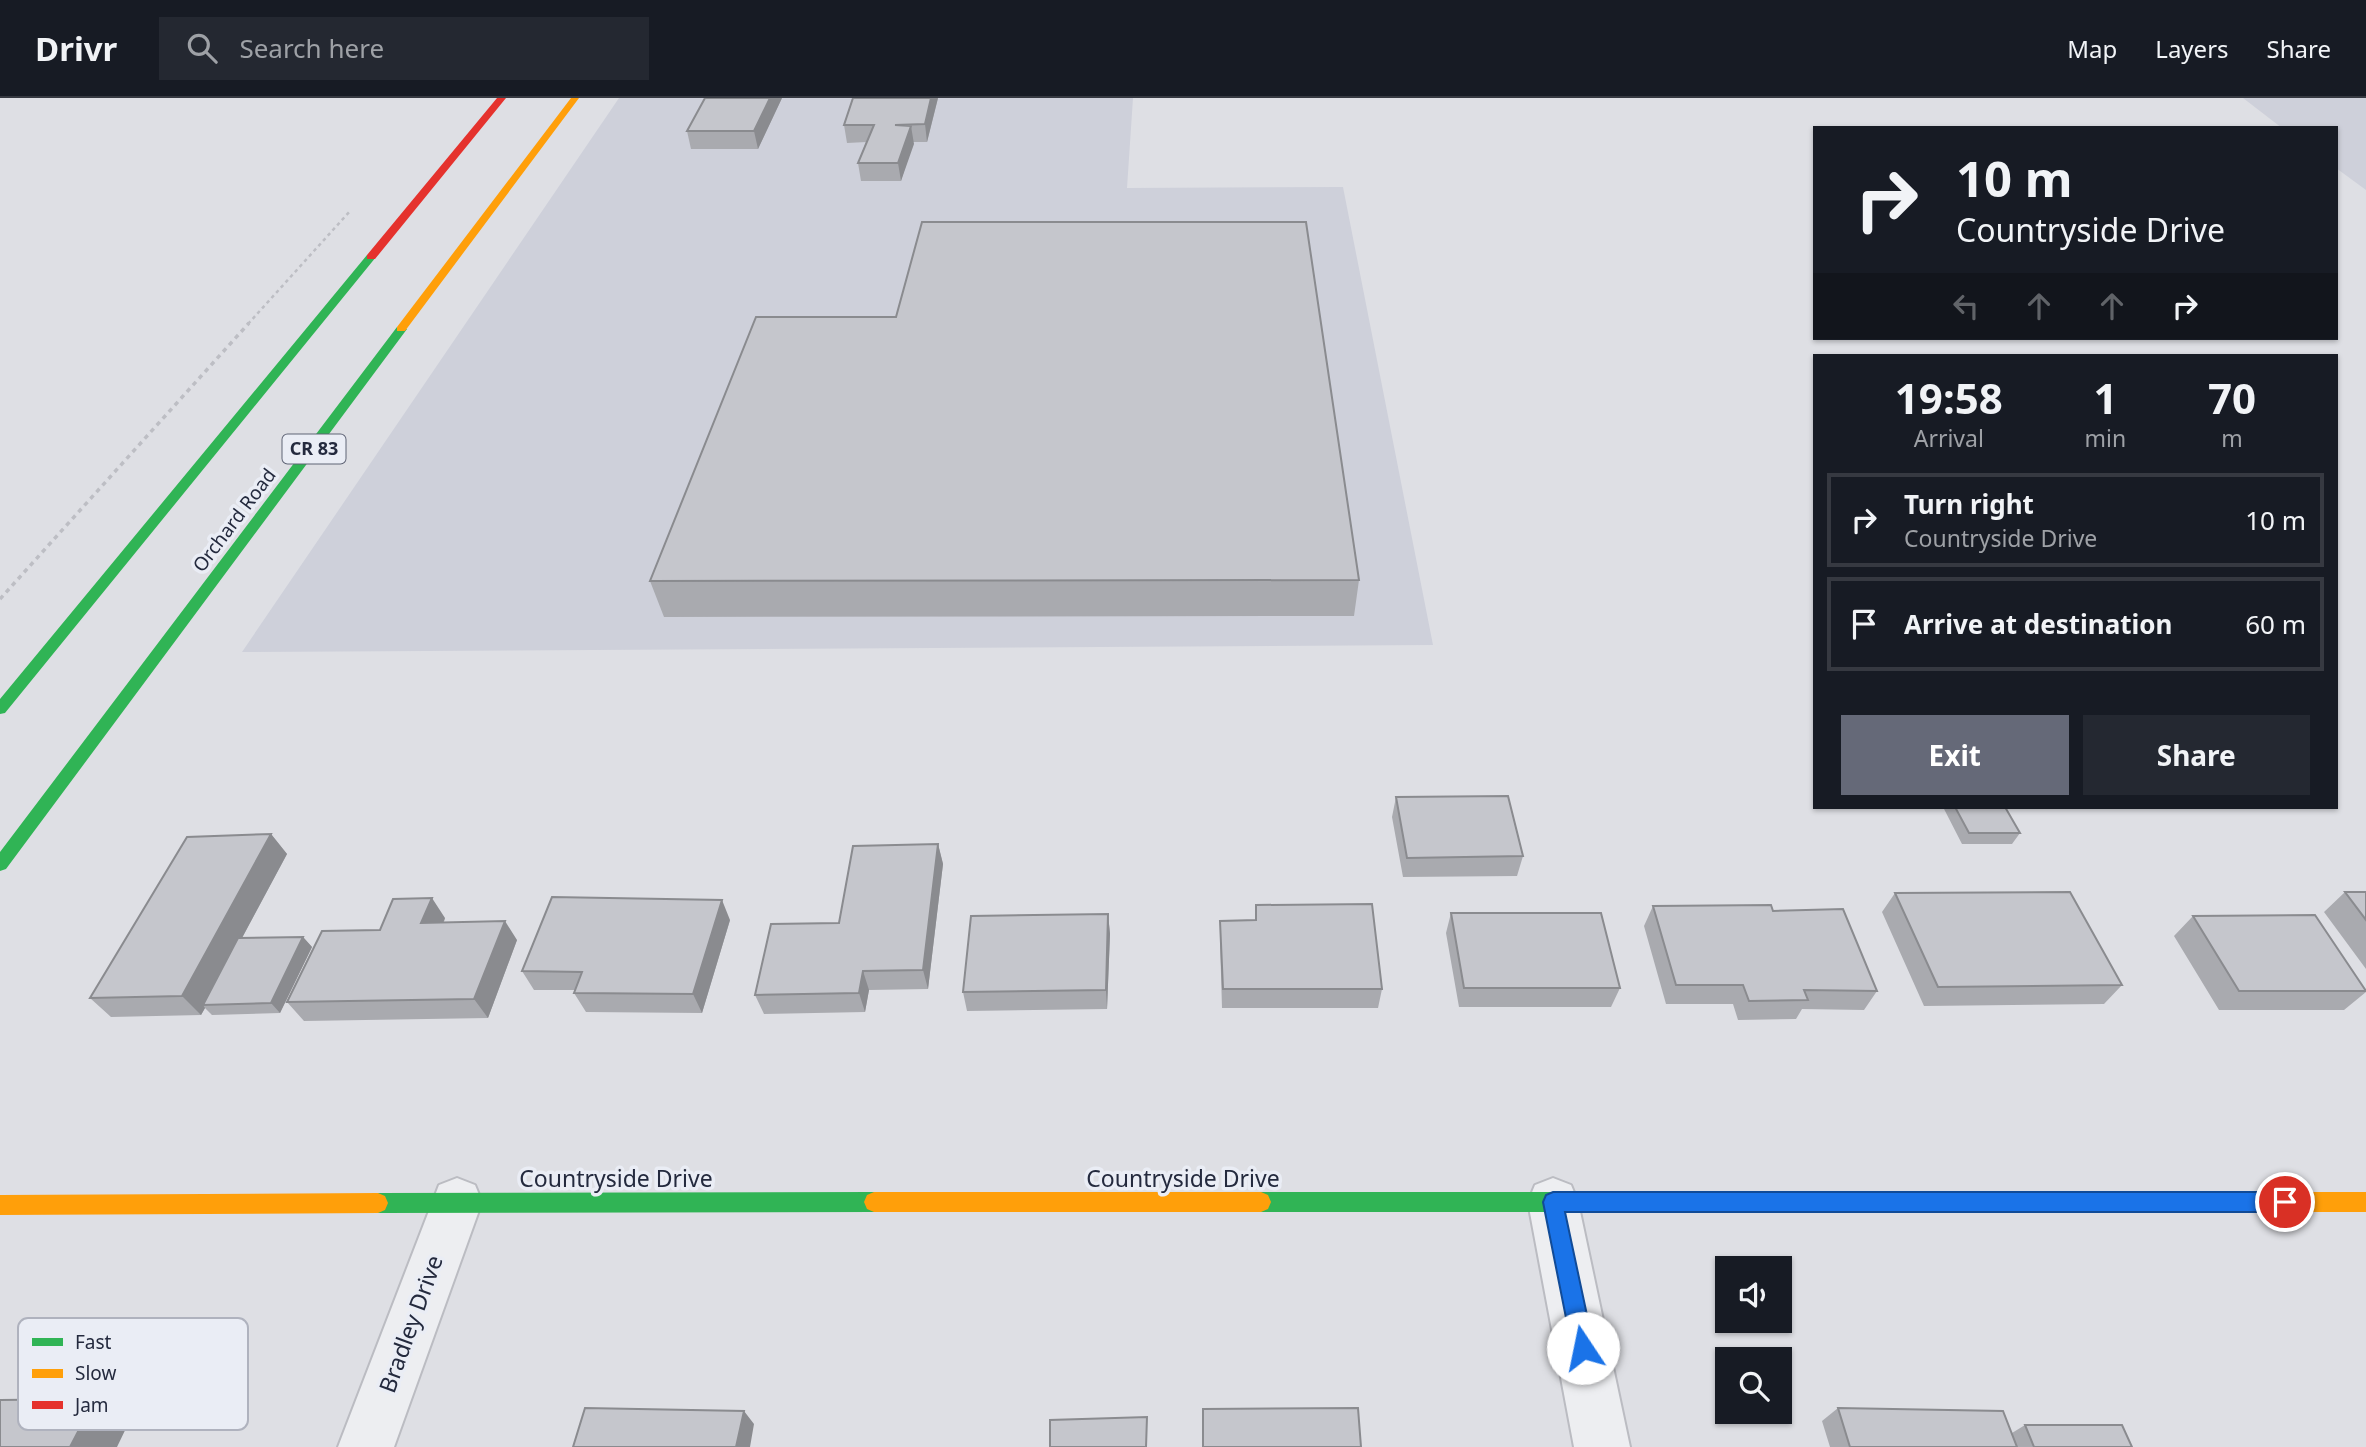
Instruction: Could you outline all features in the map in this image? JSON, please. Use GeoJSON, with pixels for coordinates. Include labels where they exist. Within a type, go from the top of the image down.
{"type":"FeatureCollection","features":[{"type":"Feature","properties":{"kind":"main road"},"geometry":{"type":"LineString","coordinates":[[0,709],[502,98]]}},
{"type":"Feature","properties":{"kind":"main road","name":"Orchard Road"},"geometry":{"type":"LineString","coordinates":[[0,864],[575,98]]}},
{"type":"Feature","properties":{"kind":"main road","name":"Countryside Drive"},"geometry":{"type":"LineString","coordinates":[[0,1205],[457,1202],[2366,1202]]}},
{"type":"Feature","properties":{"kind":"street","name":"Bradley Drive"},"geometry":{"type":"LineString","coordinates":[[366,1447],[457,1202]]}},
{"type":"Feature","properties":{"kind":"street"},"geometry":{"type":"LineString","coordinates":[[1553,1202],[1602,1447]]}},
{"type":"Feature","properties":{"kind":"path"},"geometry":{"type":"LineString","coordinates":[[0,599],[360,200]]}},
{"type":"Feature","properties":{"kind":"shaded area"},"geometry":{"type":"Polygon","coordinates":[[[619,98],[1133,98],[1127,188],[1343,187],[1433,645],[242,652],[619,98]]]}},
{"type":"Feature","properties":{"kind":"shaded area"},"geometry":{"type":"Polygon","coordinates":[[[2243,98],[2366,98],[2366,190],[2338,169],[2338,126],[2279,126],[2243,98]]]}},
{"type":"Feature","properties":{"kind":"building"},"geometry":{"type":"Polygon","coordinates":[[[705,98],[770,98],[754,131],[687,131],[705,98]]]}},
{"type":"Feature","properties":{"kind":"building"},"geometry":{"type":"Polygon","coordinates":[[[853,98],[931,98],[925,124],[895,125],[911,126],[898,163],[858,163],[874,125],[844,125],[853,98]]]}},
{"type":"Feature","properties":{"kind":"building"},"geometry":{"type":"Polygon","coordinates":[[[922,222],[1306,222],[1359,580],[650,581],[756,317],[896,317],[922,222]]]}},
{"type":"Feature","properties":{"kind":"building"},"geometry":{"type":"Polygon","coordinates":[[[1508,796],[1523,856],[1407,858],[1396,797],[1508,796]]]}},
{"type":"Feature","properties":{"kind":"building"},"geometry":{"type":"Polygon","coordinates":[[[1956,809],[2006,809],[2020,833],[1969,833],[1956,809]]]}},
{"type":"Feature","properties":{"kind":"building"},"geometry":{"type":"Polygon","coordinates":[[[271,834],[182,996],[90,998],[187,837],[271,834]]]}},
{"type":"Feature","properties":{"kind":"building"},"geometry":{"type":"Polygon","coordinates":[[[938,844],[923,970],[863,971],[859,993],[755,995],[771,924],[839,923],[853,846],[938,844]]]}},
{"type":"Feature","properties":{"kind":"building"},"geometry":{"type":"Polygon","coordinates":[[[2070,892],[2122,985],[1938,987],[1895,893],[2070,892]]]}},
{"type":"Feature","properties":{"kind":"building"},"geometry":{"type":"Polygon","coordinates":[[[2345,892],[2366,892],[2366,920],[2345,892]]]}},
{"type":"Feature","properties":{"kind":"building"},"geometry":{"type":"Polygon","coordinates":[[[552,897],[722,900],[693,994],[574,993],[582,972],[522,971],[552,897]]]}},
{"type":"Feature","properties":{"kind":"building"},"geometry":{"type":"Polygon","coordinates":[[[432,898],[421,923],[505,921],[474,999],[287,1002],[322,931],[380,930],[393,899],[432,898]]]}},
{"type":"Feature","properties":{"kind":"building"},"geometry":{"type":"Polygon","coordinates":[[[1372,904],[1382,989],[1223,989],[1220,921],[1256,920],[1256,905],[1372,904]]]}},
{"type":"Feature","properties":{"kind":"building"},"geometry":{"type":"Polygon","coordinates":[[[1771,905],[1773,911],[1843,909],[1877,991],[1804,990],[1808,1000],[1749,1001],[1743,985],[1676,985],[1653,906],[1771,905]]]}},
{"type":"Feature","properties":{"kind":"building"},"geometry":{"type":"Polygon","coordinates":[[[1451,913],[1601,913],[1620,988],[1464,988],[1451,913]]]}},
{"type":"Feature","properties":{"kind":"building"},"geometry":{"type":"Polygon","coordinates":[[[1108,914],[1106,990],[963,992],[971,916],[1108,914]]]}},
{"type":"Feature","properties":{"kind":"building"},"geometry":{"type":"Polygon","coordinates":[[[2315,915],[2366,991],[2239,991],[2193,916],[2315,915]]]}},
{"type":"Feature","properties":{"kind":"building"},"geometry":{"type":"Polygon","coordinates":[[[303,937],[271,1003],[203,1005],[238,938],[303,937]]]}},
{"type":"Feature","properties":{"kind":"building"},"geometry":{"type":"Polygon","coordinates":[[[0,1400],[18,1400],[18,1430],[79,1430],[70,1447],[0,1447],[0,1400]]]}},
{"type":"Feature","properties":{"kind":"building"},"geometry":{"type":"Polygon","coordinates":[[[585,1408],[744,1411],[736,1447],[573,1447],[585,1408]]]}},
{"type":"Feature","properties":{"kind":"building"},"geometry":{"type":"Polygon","coordinates":[[[1358,1408],[1361,1447],[1203,1447],[1203,1409],[1358,1408]]]}},
{"type":"Feature","properties":{"kind":"building"},"geometry":{"type":"Polygon","coordinates":[[[1838,1408],[2003,1411],[2017,1447],[1850,1447],[1838,1408]]]}},
{"type":"Feature","properties":{"kind":"building"},"geometry":{"type":"Polygon","coordinates":[[[1147,1417],[1146,1447],[1050,1447],[1050,1420],[1147,1417]]]}},
{"type":"Feature","properties":{"kind":"building"},"geometry":{"type":"Polygon","coordinates":[[[2025,1425],[2122,1425],[2132,1447],[2034,1447],[2025,1425]]]}},
{"type":"Feature","properties":{"kind":"traffic: fast"},"geometry":{"type":"LineString","coordinates":[[0,709],[371,257]]}},
{"type":"Feature","properties":{"kind":"traffic: fast"},"geometry":{"type":"LineString","coordinates":[[0,864],[401,329]]}},
{"type":"Feature","properties":{"kind":"traffic: fast"},"geometry":{"type":"LineString","coordinates":[[378,1203],[874,1202]]}},
{"type":"Feature","properties":{"kind":"traffic: fast"},"geometry":{"type":"LineString","coordinates":[[1261,1202],[1623,1202]]}},
{"type":"Feature","properties":{"kind":"traffic: slow"},"geometry":{"type":"LineString","coordinates":[[401,329],[575,98]]}},
{"type":"Feature","properties":{"kind":"traffic: slow"},"geometry":{"type":"LineString","coordinates":[[874,1202],[1261,1202]]}},
{"type":"Feature","properties":{"kind":"traffic: slow"},"geometry":{"type":"LineString","coordinates":[[1973,1202],[2366,1202]]}},
{"type":"Feature","properties":{"kind":"traffic: slow"},"geometry":{"type":"LineString","coordinates":[[0,1205],[378,1203]]}},
{"type":"Feature","properties":{"kind":"traffic: jam"},"geometry":{"type":"LineString","coordinates":[[371,257],[502,98]]}},
{"type":"Feature","properties":{"kind":"traffic: jam"},"geometry":{"type":"LineString","coordinates":[[1623,1202],[1973,1202]]}},
{"type":"Feature","properties":{"kind":"route"},"geometry":{"type":"LineString","coordinates":[[1583,1348],[1553,1202],[2285,1202]]}}]}
